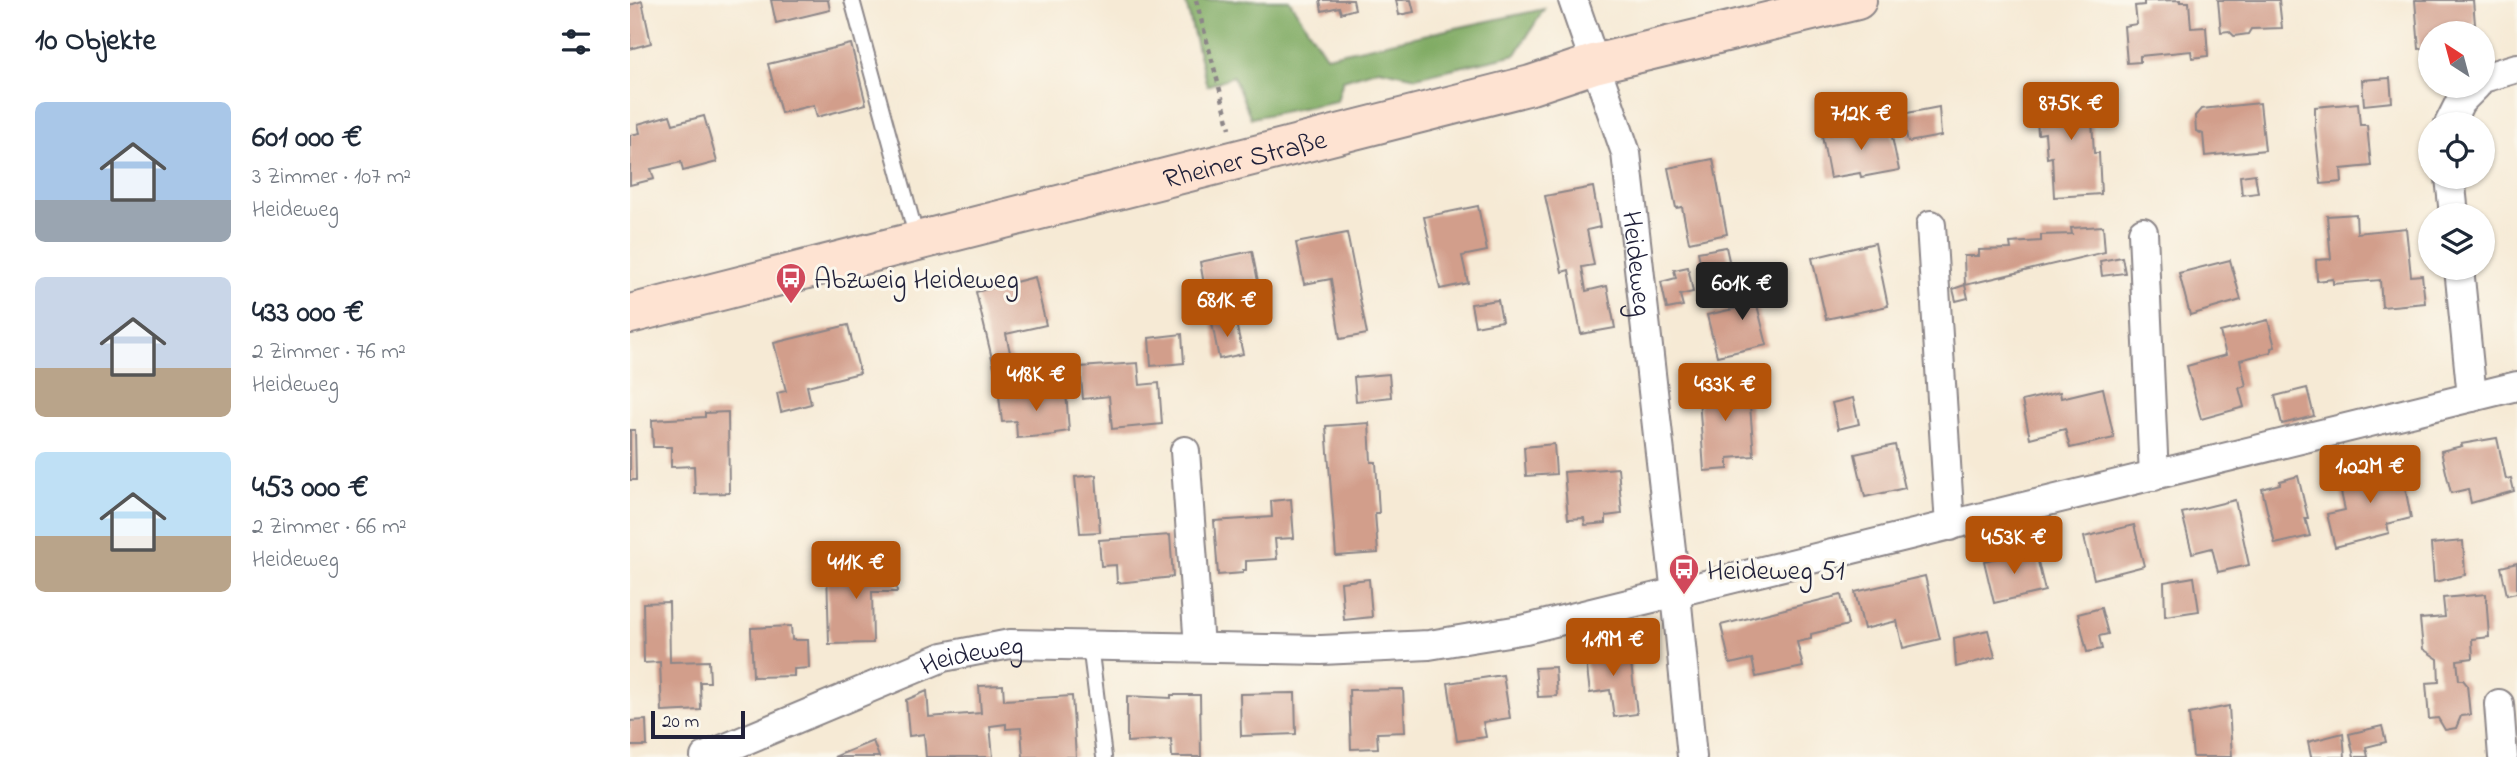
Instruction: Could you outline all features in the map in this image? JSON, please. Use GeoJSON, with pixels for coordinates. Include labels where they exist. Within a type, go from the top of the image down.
{"type":"FeatureCollection","features":[{"type":"Feature","properties":{"kind":"main road","name":"Rheiner Straße"},"geometry":{"type":"LineString","coordinates":[[630,314],[1531,85],[1594,64],[1857,0]]}},
{"type":"Feature","properties":{"kind":"street","name":"Heideweg"},"geometry":{"type":"LineString","coordinates":[[1573,0],[1626,153],[1692,757]]}},
{"type":"Feature","properties":{"kind":"street"},"geometry":{"type":"LineString","coordinates":[[2496,74],[2517,68]]}},
{"type":"Feature","properties":{"kind":"street"},"geometry":{"type":"LineString","coordinates":[[1931,225],[1950,526]]}},
{"type":"Feature","properties":{"kind":"street"},"geometry":{"type":"LineString","coordinates":[[2143,232],[2154,476]]}},
{"type":"Feature","properties":{"kind":"street"},"geometry":{"type":"LineString","coordinates":[[2460,280],[2472,397]]}},
{"type":"Feature","properties":{"kind":"street","name":"Heideweg"},"geometry":{"type":"LineString","coordinates":[[705,757],[759,746],[943,657],[1010,644],[1321,650],[1429,645],[1526,629],[2517,386]]}},
{"type":"Feature","properties":{"kind":"street"},"geometry":{"type":"LineString","coordinates":[[1185,451],[1199,647]]}},
{"type":"Feature","properties":{"kind":"street"},"geometry":{"type":"LineString","coordinates":[[2499,704],[2503,757]]}},
{"type":"Feature","properties":{"kind":"lane"},"geometry":{"type":"LineString","coordinates":[[852,0],[917,241]]}},
{"type":"Feature","properties":{"kind":"lane"},"geometry":{"type":"LineString","coordinates":[[1090,645],[1104,757]]}},
{"type":"Feature","properties":{"kind":"path"},"geometry":{"type":"LineString","coordinates":[[1196,0],[1238,159]]}},
{"type":"Feature","properties":{"kind":"green space"},"geometry":{"type":"Polygon","coordinates":[[[1185,0],[1289,0],[1326,56],[1544,9],[1516,54],[1416,77],[1379,69],[1343,80],[1337,101],[1251,118],[1233,76],[1207,86],[1185,0]]]}},
{"type":"Feature","properties":{"kind":"building"},"geometry":{"type":"Polygon","coordinates":[[[771,0],[828,0],[830,10],[776,23],[771,0]]]}},
{"type":"Feature","properties":{"kind":"building"},"geometry":{"type":"Polygon","coordinates":[[[1320,0],[1353,0],[1355,9],[1341,13],[1339,7],[1322,11],[1320,0]]]}},
{"type":"Feature","properties":{"kind":"building"},"geometry":{"type":"Polygon","coordinates":[[[1396,0],[1411,0],[1414,12],[1399,15],[1396,0]]]}},
{"type":"Feature","properties":{"kind":"building"},"geometry":{"type":"Polygon","coordinates":[[[2218,0],[2279,0],[2282,28],[2251,29],[2248,34],[2234,36],[2229,31],[2221,32],[2218,0]]]}},
{"type":"Feature","properties":{"kind":"building"},"geometry":{"type":"Polygon","coordinates":[[[2415,0],[2473,0],[2475,21],[2418,21],[2418,37],[2415,0]]]}},
{"type":"Feature","properties":{"kind":"building"},"geometry":{"type":"Polygon","coordinates":[[[642,1],[651,43],[630,49],[630,5],[642,1]]]}},
{"type":"Feature","properties":{"kind":"building"},"geometry":{"type":"Polygon","coordinates":[[[2144,1],[2189,2],[2191,28],[2206,27],[2208,56],[2192,58],[2191,51],[2140,56],[2140,62],[2127,63],[2124,26],[2137,24],[2135,6],[2144,5],[2144,1]]]}},
{"type":"Feature","properties":{"kind":"building"},"geometry":{"type":"Polygon","coordinates":[[[851,44],[866,104],[817,117],[814,105],[781,113],[768,64],[851,44]]]}},
{"type":"Feature","properties":{"kind":"building"},"geometry":{"type":"Polygon","coordinates":[[[2390,78],[2392,102],[2364,105],[2362,80],[2390,78]]]}},
{"type":"Feature","properties":{"kind":"building"},"geometry":{"type":"Polygon","coordinates":[[[2090,88],[2094,153],[2099,153],[2101,194],[2054,197],[2052,157],[2047,158],[2045,133],[2038,134],[2037,119],[2045,119],[2043,91],[2090,88]]]}},
{"type":"Feature","properties":{"kind":"building"},"geometry":{"type":"Polygon","coordinates":[[[2260,103],[2265,150],[2205,156],[2203,134],[2196,131],[2195,116],[2201,109],[2260,103]]]}},
{"type":"Feature","properties":{"kind":"building"},"geometry":{"type":"Polygon","coordinates":[[[2358,103],[2360,125],[2367,125],[2371,166],[2341,169],[2342,182],[2321,184],[2315,107],[2358,103]]]}},
{"type":"Feature","properties":{"kind":"building"},"geometry":{"type":"Polygon","coordinates":[[[1939,107],[1941,136],[1908,142],[1902,114],[1939,107]]]}},
{"type":"Feature","properties":{"kind":"building"},"geometry":{"type":"Polygon","coordinates":[[[670,115],[673,124],[704,116],[717,162],[683,171],[681,162],[651,169],[654,179],[630,185],[630,135],[640,133],[638,124],[670,115]]]}},
{"type":"Feature","properties":{"kind":"building"},"geometry":{"type":"Polygon","coordinates":[[[1889,123],[1899,170],[1861,177],[1860,173],[1830,178],[1822,136],[1889,123]]]}},
{"type":"Feature","properties":{"kind":"building"},"geometry":{"type":"Polygon","coordinates":[[[1713,159],[1727,234],[1689,242],[1682,207],[1676,208],[1668,168],[1713,159]]]}},
{"type":"Feature","properties":{"kind":"building"},"geometry":{"type":"Polygon","coordinates":[[[2255,174],[2258,193],[2242,195],[2240,176],[2255,174]]]}},
{"type":"Feature","properties":{"kind":"building"},"geometry":{"type":"Polygon","coordinates":[[[1593,187],[1600,227],[1587,230],[1594,265],[1582,267],[1586,291],[1607,286],[1615,328],[1581,334],[1569,270],[1562,272],[1545,196],[1593,187]]]}},
{"type":"Feature","properties":{"kind":"building"},"geometry":{"type":"Polygon","coordinates":[[[1478,206],[1487,251],[1462,256],[1468,283],[1440,289],[1424,217],[1478,206]]]}},
{"type":"Feature","properties":{"kind":"building"},"geometry":{"type":"Polygon","coordinates":[[[2356,214],[2357,233],[2406,228],[2411,276],[2418,275],[2418,280],[2423,280],[2425,303],[2382,307],[2380,280],[2333,284],[2333,279],[2317,281],[2316,260],[2331,259],[2327,216],[2356,214]]]}},
{"type":"Feature","properties":{"kind":"building"},"geometry":{"type":"Polygon","coordinates":[[[2103,226],[2105,252],[1965,285],[1964,256],[1979,256],[1979,250],[2011,249],[2010,243],[2041,241],[2041,235],[2072,234],[2071,228],[2103,226]]]}},
{"type":"Feature","properties":{"kind":"building"},"geometry":{"type":"Polygon","coordinates":[[[1347,233],[1367,334],[1340,339],[1331,279],[1304,284],[1296,243],[1347,233]]]}},
{"type":"Feature","properties":{"kind":"building"},"geometry":{"type":"Polygon","coordinates":[[[1875,243],[1888,306],[1826,319],[1812,258],[1875,243]]]}},
{"type":"Feature","properties":{"kind":"building"},"geometry":{"type":"Polygon","coordinates":[[[1726,247],[1730,265],[1702,271],[1698,252],[1726,247]]]}},
{"type":"Feature","properties":{"kind":"building"},"geometry":{"type":"Polygon","coordinates":[[[1252,251],[1263,307],[1231,313],[1228,297],[1207,301],[1200,262],[1252,251]]]}},
{"type":"Feature","properties":{"kind":"building"},"geometry":{"type":"Polygon","coordinates":[[[2122,257],[2125,273],[2102,276],[2100,261],[2122,257]]]}},
{"type":"Feature","properties":{"kind":"building"},"geometry":{"type":"Polygon","coordinates":[[[2230,260],[2241,300],[2190,315],[2179,273],[2230,260]]]}},
{"type":"Feature","properties":{"kind":"building"},"geometry":{"type":"Polygon","coordinates":[[[1688,267],[1693,292],[1680,295],[1683,306],[1667,309],[1661,282],[1676,278],[1674,270],[1688,267]]]}},
{"type":"Feature","properties":{"kind":"building"},"geometry":{"type":"Polygon","coordinates":[[[1035,277],[1046,325],[1006,334],[1013,366],[995,371],[976,292],[1035,277]]]}},
{"type":"Feature","properties":{"kind":"building"},"geometry":{"type":"Polygon","coordinates":[[[1776,284],[1780,299],[1757,305],[1767,345],[1717,356],[1707,315],[1738,308],[1735,294],[1776,284]]]}},
{"type":"Feature","properties":{"kind":"building"},"geometry":{"type":"Polygon","coordinates":[[[1965,285],[1968,298],[1956,301],[1953,289],[1965,285]]]}},
{"type":"Feature","properties":{"kind":"building"},"geometry":{"type":"Polygon","coordinates":[[[1498,300],[1502,321],[1475,326],[1471,304],[1498,300]]]}},
{"type":"Feature","properties":{"kind":"building"},"geometry":{"type":"Polygon","coordinates":[[[1235,319],[1243,354],[1219,359],[1212,323],[1235,319]]]}},
{"type":"Feature","properties":{"kind":"building"},"geometry":{"type":"Polygon","coordinates":[[[2268,320],[2275,347],[2271,348],[2271,352],[2240,360],[2246,386],[2239,388],[2244,407],[2201,419],[2187,366],[2226,355],[2220,332],[2268,320]]]}},
{"type":"Feature","properties":{"kind":"building"},"geometry":{"type":"Polygon","coordinates":[[[848,325],[860,373],[807,386],[811,404],[781,412],[777,393],[786,391],[774,343],[848,325]]]}},
{"type":"Feature","properties":{"kind":"building"},"geometry":{"type":"Polygon","coordinates":[[[1182,334],[1184,363],[1151,366],[1149,338],[1182,334]]]}},
{"type":"Feature","properties":{"kind":"building"},"geometry":{"type":"Polygon","coordinates":[[[1138,363],[1140,385],[1159,383],[1162,424],[1112,429],[1109,396],[1083,399],[1080,367],[1138,363]]]}},
{"type":"Feature","properties":{"kind":"building"},"geometry":{"type":"Polygon","coordinates":[[[1734,370],[1736,394],[1749,393],[1754,456],[1728,458],[1728,469],[1704,471],[1699,397],[1709,396],[1707,376],[1734,370]]]}},
{"type":"Feature","properties":{"kind":"building"},"geometry":{"type":"Polygon","coordinates":[[[1389,374],[1391,397],[1356,401],[1354,377],[1389,374]]]}},
{"type":"Feature","properties":{"kind":"building"},"geometry":{"type":"Polygon","coordinates":[[[2103,388],[2114,438],[2070,448],[2065,429],[2030,438],[2022,401],[2060,392],[2061,398],[2103,388]]]}},
{"type":"Feature","properties":{"kind":"building"},"geometry":{"type":"Polygon","coordinates":[[[2307,388],[2314,416],[2282,424],[2275,396],[2307,388]]]}},
{"type":"Feature","properties":{"kind":"building"},"geometry":{"type":"Polygon","coordinates":[[[1052,390],[1052,393],[1066,392],[1069,431],[1017,438],[1016,421],[1002,422],[999,396],[1052,390]]]}},
{"type":"Feature","properties":{"kind":"building"},"geometry":{"type":"Polygon","coordinates":[[[1853,398],[1859,424],[1838,429],[1832,403],[1853,398]]]}},
{"type":"Feature","properties":{"kind":"building"},"geometry":{"type":"Polygon","coordinates":[[[728,412],[729,493],[695,494],[694,466],[671,467],[671,447],[653,447],[652,420],[705,417],[705,413],[728,412]]]}},
{"type":"Feature","properties":{"kind":"building"},"geometry":{"type":"Polygon","coordinates":[[[1369,423],[1371,462],[1376,462],[1379,513],[1375,513],[1378,553],[1336,556],[1326,426],[1369,423]]]}},
{"type":"Feature","properties":{"kind":"building"},"geometry":{"type":"Polygon","coordinates":[[[630,430],[635,430],[636,480],[630,480],[630,430]]]}},
{"type":"Feature","properties":{"kind":"building"},"geometry":{"type":"Polygon","coordinates":[[[2497,438],[2506,479],[2511,478],[2514,491],[2471,503],[2468,489],[2451,493],[2441,451],[2462,446],[2461,444],[2497,438]]]}},
{"type":"Feature","properties":{"kind":"building"},"geometry":{"type":"Polygon","coordinates":[[[1554,444],[1556,474],[1526,476],[1524,447],[1554,444]]]}},
{"type":"Feature","properties":{"kind":"building"},"geometry":{"type":"Polygon","coordinates":[[[1895,445],[1905,488],[1865,497],[1855,454],[1895,445]]]}},
{"type":"Feature","properties":{"kind":"building"},"geometry":{"type":"Polygon","coordinates":[[[2400,461],[2411,518],[2387,524],[2389,533],[2335,547],[2327,514],[2345,510],[2338,479],[2400,461]]]}},
{"type":"Feature","properties":{"kind":"building"},"geometry":{"type":"Polygon","coordinates":[[[1618,468],[1622,514],[1606,516],[1606,523],[1585,525],[1584,518],[1568,519],[1564,472],[1618,468]]]}},
{"type":"Feature","properties":{"kind":"building"},"geometry":{"type":"Polygon","coordinates":[[[1096,475],[1100,532],[1080,533],[1075,477],[1096,475]]]}},
{"type":"Feature","properties":{"kind":"building"},"geometry":{"type":"Polygon","coordinates":[[[2298,476],[2310,536],[2275,544],[2262,489],[2298,476]]]}},
{"type":"Feature","properties":{"kind":"building"},"geometry":{"type":"Polygon","coordinates":[[[1291,499],[1294,538],[1275,539],[1277,559],[1246,561],[1246,570],[1243,570],[1243,573],[1218,575],[1214,521],[1272,517],[1271,501],[1291,499]]]}},
{"type":"Feature","properties":{"kind":"building"},"geometry":{"type":"Polygon","coordinates":[[[2235,500],[2249,565],[2218,572],[2212,548],[2192,553],[2182,513],[2235,500]]]}},
{"type":"Feature","properties":{"kind":"building"},"geometry":{"type":"Polygon","coordinates":[[[2134,525],[2144,566],[2094,579],[2084,537],[2134,525]]]}},
{"type":"Feature","properties":{"kind":"building"},"geometry":{"type":"Polygon","coordinates":[[[1170,535],[1173,577],[1117,583],[1116,565],[1101,566],[1099,540],[1170,535]]]}},
{"type":"Feature","properties":{"kind":"building"},"geometry":{"type":"Polygon","coordinates":[[[2463,541],[2465,575],[2434,582],[2431,544],[2463,541]]]}},
{"type":"Feature","properties":{"kind":"building"},"geometry":{"type":"Polygon","coordinates":[[[2035,549],[2045,591],[1994,603],[1984,561],[2035,549]]]}},
{"type":"Feature","properties":{"kind":"building"},"geometry":{"type":"Polygon","coordinates":[[[895,560],[897,592],[872,592],[873,643],[829,644],[827,568],[879,567],[879,561],[895,560]]]}},
{"type":"Feature","properties":{"kind":"building"},"geometry":{"type":"Polygon","coordinates":[[[2517,563],[2517,593],[2507,595],[2501,567],[2517,563]]]}},
{"type":"Feature","properties":{"kind":"building"},"geometry":{"type":"Polygon","coordinates":[[[1925,576],[1940,639],[1903,648],[1897,621],[1864,629],[1855,592],[1925,576]]]}},
{"type":"Feature","properties":{"kind":"building"},"geometry":{"type":"Polygon","coordinates":[[[2194,577],[2199,611],[2165,616],[2164,582],[2194,577]]]}},
{"type":"Feature","properties":{"kind":"building"},"geometry":{"type":"Polygon","coordinates":[[[1369,579],[1372,617],[1344,620],[1341,582],[1369,579]]]}},
{"type":"Feature","properties":{"kind":"building"},"geometry":{"type":"Polygon","coordinates":[[[2486,594],[2489,637],[2472,639],[2473,658],[2457,660],[2459,680],[2463,680],[2467,685],[2470,715],[2461,716],[2456,728],[2445,730],[2438,718],[2429,719],[2426,683],[2439,682],[2438,659],[2423,649],[2420,619],[2445,617],[2443,598],[2486,594]]]}},
{"type":"Feature","properties":{"kind":"building"},"geometry":{"type":"Polygon","coordinates":[[[1841,595],[1848,625],[1811,634],[1811,639],[1797,642],[1803,667],[1756,677],[1752,659],[1730,664],[1721,625],[1841,595]]]}},
{"type":"Feature","properties":{"kind":"building"},"geometry":{"type":"Polygon","coordinates":[[[669,602],[670,662],[709,661],[710,682],[700,682],[701,710],[662,712],[660,662],[644,663],[643,603],[669,602]]]}},
{"type":"Feature","properties":{"kind":"building"},"geometry":{"type":"Polygon","coordinates":[[[2101,608],[2108,634],[2099,636],[2102,649],[2087,652],[2078,614],[2101,608]]]}},
{"type":"Feature","properties":{"kind":"building"},"geometry":{"type":"Polygon","coordinates":[[[791,626],[792,640],[808,640],[809,668],[794,669],[794,676],[753,677],[751,628],[791,626]]]}},
{"type":"Feature","properties":{"kind":"building"},"geometry":{"type":"Polygon","coordinates":[[[1988,630],[1995,657],[1956,667],[1954,638],[1988,630]]]}},
{"type":"Feature","properties":{"kind":"building"},"geometry":{"type":"Polygon","coordinates":[[[1629,646],[1637,714],[1614,717],[1610,690],[1590,693],[1585,652],[1629,646]]]}},
{"type":"Feature","properties":{"kind":"building"},"geometry":{"type":"Polygon","coordinates":[[[1555,667],[1557,696],[1538,697],[1535,668],[1555,667]]]}},
{"type":"Feature","properties":{"kind":"building"},"geometry":{"type":"Polygon","coordinates":[[[1503,675],[1510,718],[1483,722],[1486,737],[1457,741],[1448,683],[1503,675]]]}},
{"type":"Feature","properties":{"kind":"building"},"geometry":{"type":"Polygon","coordinates":[[[1003,685],[1004,700],[1072,696],[1076,757],[1023,757],[1021,728],[1006,729],[1006,724],[990,726],[993,757],[926,757],[924,734],[909,736],[906,700],[927,691],[929,717],[981,713],[979,686],[1003,685]]]}},
{"type":"Feature","properties":{"kind":"building"},"geometry":{"type":"Polygon","coordinates":[[[1403,689],[1405,732],[1377,733],[1378,748],[1351,749],[1349,690],[1403,689]]]}},
{"type":"Feature","properties":{"kind":"building"},"geometry":{"type":"Polygon","coordinates":[[[1295,693],[1296,734],[1241,736],[1240,694],[1295,693]]]}},
{"type":"Feature","properties":{"kind":"building"},"geometry":{"type":"Polygon","coordinates":[[[1171,695],[1200,695],[1201,757],[1172,757],[1171,739],[1127,742],[1127,696],[1171,698],[1171,695]]]}},
{"type":"Feature","properties":{"kind":"building"},"geometry":{"type":"Polygon","coordinates":[[[2229,706],[2232,757],[2193,757],[2189,714],[2229,706]]]}},
{"type":"Feature","properties":{"kind":"building"},"geometry":{"type":"Polygon","coordinates":[[[646,720],[647,746],[630,746],[630,721],[646,720]]]}},
{"type":"Feature","properties":{"kind":"building"},"geometry":{"type":"Polygon","coordinates":[[[2382,726],[2386,742],[2366,747],[2368,757],[2354,757],[2349,734],[2382,726]]]}},
{"type":"Feature","properties":{"kind":"building"},"geometry":{"type":"Polygon","coordinates":[[[2343,733],[2345,757],[2311,757],[2308,742],[2343,733]]]}},
{"type":"Feature","properties":{"kind":"building"},"geometry":{"type":"Polygon","coordinates":[[[873,741],[879,757],[834,757],[873,741]]]}},
{"type":"Feature","properties":{"kind":"place","name":"Abzweig Heideweg"},"geometry":{"type":"Point","coordinates":[791,305]}},
{"type":"Feature","properties":{"kind":"place","name":"Heideweg 51"},"geometry":{"type":"Point","coordinates":[1684,596]}}]}
